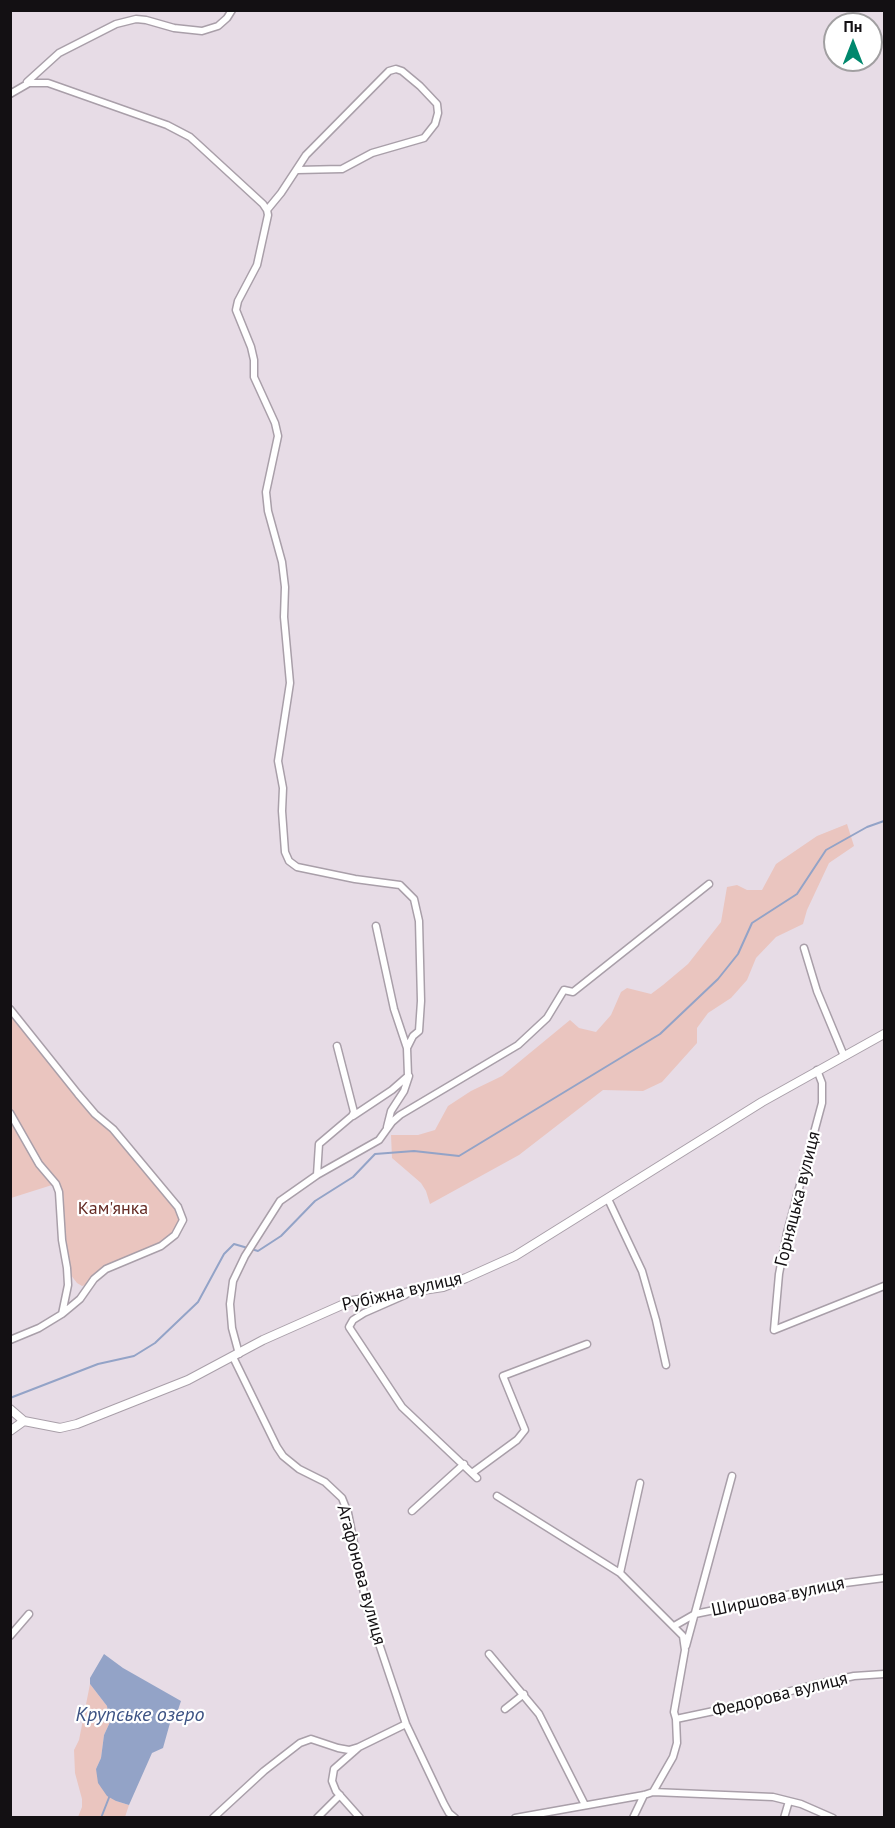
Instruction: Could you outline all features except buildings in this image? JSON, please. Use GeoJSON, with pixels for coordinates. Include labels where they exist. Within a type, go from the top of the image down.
{"type":"FeatureCollection","features":[{"type":"Feature","properties":{"kind":"street"},"geometry":{"type":"LineString","coordinates":[[10,94],[59,53],[116,24],[136,19],[174,28],[202,31],[218,26],[232,10]]}},
{"type":"Feature","properties":{"kind":"street"},"geometry":{"type":"LineString","coordinates":[[267,210],[306,156],[325,134],[389,70],[402,71],[436,104],[438,113],[435,124],[423,138],[372,153],[342,169],[297,170]]}},
{"type":"Feature","properties":{"kind":"street"},"geometry":{"type":"LineString","coordinates":[[22,86],[36,82],[48,83],[167,125],[196,142],[267,210],[268,215],[257,265],[238,301],[236,310],[251,347],[254,376],[275,423],[278,436],[266,492],[268,511],[281,556],[285,587],[284,617],[290,683],[278,761],[283,788],[285,852],[289,861],[297,867],[355,879],[400,885],[414,899],[419,921],[420,1031],[413,1036],[407,1048]]}},
{"type":"Feature","properties":{"kind":"street","name":"Агафонова вулиця"},"geometry":{"type":"LineString","coordinates":[[455,1818],[444,1804],[406,1724],[367,1608],[348,1513],[342,1498],[325,1482],[299,1469],[277,1447],[236,1356],[232,1328],[233,1281],[252,1244],[280,1201],[317,1174],[379,1140],[400,1115],[518,1045],[547,1018],[564,990],[573,992],[709,884]]}},
{"type":"Feature","properties":{"kind":"street"},"geometry":{"type":"LineString","coordinates":[[317,1174],[316,1155],[319,1144],[352,1116],[408,1076],[407,1048],[394,1009],[376,926]]}},
{"type":"Feature","properties":{"kind":"street"},"geometry":{"type":"LineString","coordinates":[[804,948],[817,991],[844,1056]]}},
{"type":"Feature","properties":{"kind":"street"},"geometry":{"type":"LineString","coordinates":[[10,1009],[78,1094],[95,1114],[113,1129],[183,1215],[179,1231],[168,1242],[106,1269],[94,1279],[80,1299],[62,1314],[39,1328],[10,1340]]}},
{"type":"Feature","properties":{"kind":"street","name":"Рубіжна вулиця"},"geometry":{"type":"LineString","coordinates":[[24,1421],[60,1428],[77,1424],[188,1380],[263,1340],[351,1301],[443,1287],[483,1271],[515,1256],[817,1070],[885,1034]]}},
{"type":"Feature","properties":{"kind":"street"},"geometry":{"type":"LineString","coordinates":[[337,1046],[353,1104],[352,1116]]}},
{"type":"Feature","properties":{"kind":"street"},"geometry":{"type":"LineString","coordinates":[[387,1129],[391,1111],[405,1091],[409,1078],[406,1067]]}},
{"type":"Feature","properties":{"kind":"street","name":"Горняцька вулиця"},"geometry":{"type":"LineString","coordinates":[[817,1070],[822,1083],[822,1103],[787,1233],[779,1274],[774,1330],[885,1286]]}},
{"type":"Feature","properties":{"kind":"street"},"geometry":{"type":"LineString","coordinates":[[10,1113],[39,1164],[56,1184],[59,1192],[68,1285],[62,1314]]}},
{"type":"Feature","properties":{"kind":"street"},"geometry":{"type":"LineString","coordinates":[[608,1199],[642,1271],[666,1365]]}},
{"type":"Feature","properties":{"kind":"street"},"geometry":{"type":"LineString","coordinates":[[411,1292],[364,1313],[352,1320],[349,1327],[402,1407],[477,1478]]}},
{"type":"Feature","properties":{"kind":"street"},"geometry":{"type":"LineString","coordinates":[[472,1473],[517,1440],[525,1430],[503,1376],[587,1344]]}},
{"type":"Feature","properties":{"kind":"street"},"geometry":{"type":"LineString","coordinates":[[10,1410],[24,1421],[10,1431]]}},
{"type":"Feature","properties":{"kind":"street"},"geometry":{"type":"LineString","coordinates":[[412,1511],[464,1464]]}},
{"type":"Feature","properties":{"kind":"street"},"geometry":{"type":"LineString","coordinates":[[653,1792],[673,1757],[677,1743],[674,1712],[685,1650],[732,1476]]}},
{"type":"Feature","properties":{"kind":"street"},"geometry":{"type":"LineString","coordinates":[[620,1573],[640,1484]]}},
{"type":"Feature","properties":{"kind":"street"},"geometry":{"type":"LineString","coordinates":[[497,1496],[620,1573],[683,1636],[685,1650]]}},
{"type":"Feature","properties":{"kind":"street","name":"Ширшова вулиця"},"geometry":{"type":"LineString","coordinates":[[674,1626],[695,1614],[814,1589],[885,1578]]}},
{"type":"Feature","properties":{"kind":"street"},"geometry":{"type":"LineString","coordinates":[[10,1636],[29,1614]]}},
{"type":"Feature","properties":{"kind":"street"},"geometry":{"type":"LineString","coordinates":[[489,1654],[524,1694],[538,1714],[585,1805]]}},
{"type":"Feature","properties":{"kind":"street","name":"Федорова вулиця"},"geometry":{"type":"LineString","coordinates":[[676,1719],[854,1676],[885,1674]]}},
{"type":"Feature","properties":{"kind":"street"},"geometry":{"type":"LineString","coordinates":[[506,1709],[524,1694]]}},
{"type":"Feature","properties":{"kind":"street"},"geometry":{"type":"LineString","coordinates":[[213,1818],[229,1801],[300,1743],[311,1739],[338,1748],[349,1749],[359,1747],[406,1724]]}},
{"type":"Feature","properties":{"kind":"street"},"geometry":{"type":"LineString","coordinates":[[359,1747],[334,1769],[332,1781],[340,1796],[360,1818]]}},
{"type":"Feature","properties":{"kind":"street"},"geometry":{"type":"LineString","coordinates":[[515,1818],[644,1796],[653,1792],[773,1797],[833,1818]]}},
{"type":"Feature","properties":{"kind":"street"},"geometry":{"type":"LineString","coordinates":[[317,1818],[340,1796]]}},
{"type":"Feature","properties":{"kind":"street"},"geometry":{"type":"LineString","coordinates":[[633,1818],[644,1796]]}},
{"type":"Feature","properties":{"kind":"street"},"geometry":{"type":"LineString","coordinates":[[784,1818],[789,1801]]}},
{"type":"Feature","properties":{"kind":"street"},"geometry":{"type":"LineString","coordinates":[[222,1810],[228,1818]]}},
{"type":"Feature","properties":{"kind":"green space"},"geometry":{"type":"Polygon","coordinates":[[[847,824],[854,846],[829,863],[807,910],[803,924],[776,937],[756,958],[747,980],[731,998],[708,1013],[697,1028],[697,1043],[662,1082],[643,1091],[603,1090],[519,1155],[430,1204],[421,1183],[392,1158],[391,1135],[418,1135],[435,1130],[448,1106],[471,1091],[502,1076],[570,1020],[579,1028],[596,1032],[611,1015],[621,992],[627,988],[651,994],[688,964],[721,922],[727,887],[737,885],[747,890],[762,890],[776,864],[817,836],[847,824]]]}},
{"type":"Feature","properties":{"kind":"green space","name":"Кам'янка"},"geometry":{"type":"Polygon","coordinates":[[[10,1011],[180,1213],[181,1220],[167,1239],[148,1251],[111,1263],[86,1285],[82,1286],[77,1283],[70,1274],[64,1228],[63,1194],[59,1186],[52,1185],[11,1198],[10,1011]]]}},
{"type":"Feature","properties":{"kind":"green space"},"geometry":{"type":"Polygon","coordinates":[[[90,1684],[107,1706],[110,1722],[104,1735],[101,1758],[96,1769],[116,1801],[129,1805],[125,1817],[78,1817],[82,1799],[75,1773],[74,1750],[79,1740],[90,1684]]]}},
{"type":"Feature","properties":{"kind":"water","name":"Крупське озеро"},"geometry":{"type":"Polygon","coordinates":[[[104,1654],[123,1668],[181,1701],[170,1723],[163,1748],[152,1753],[129,1805],[107,1796],[98,1783],[96,1769],[101,1758],[104,1735],[110,1722],[107,1706],[90,1684],[90,1678],[104,1654]]]}},
{"type":"Feature","properties":{"kind":"waterway"},"geometry":{"type":"LineString","coordinates":[[10,1398],[98,1364],[134,1356],[155,1343],[198,1302],[224,1254],[234,1244],[258,1251],[281,1236],[315,1201],[353,1177],[375,1154],[414,1151],[459,1156],[660,1034],[718,979],[738,954],[752,923],[797,894],[826,850],[867,827],[884,821]]}},
{"type":"Feature","properties":{"kind":"waterway"},"geometry":{"type":"LineString","coordinates":[[101,1818],[110,1795]]}}]}
